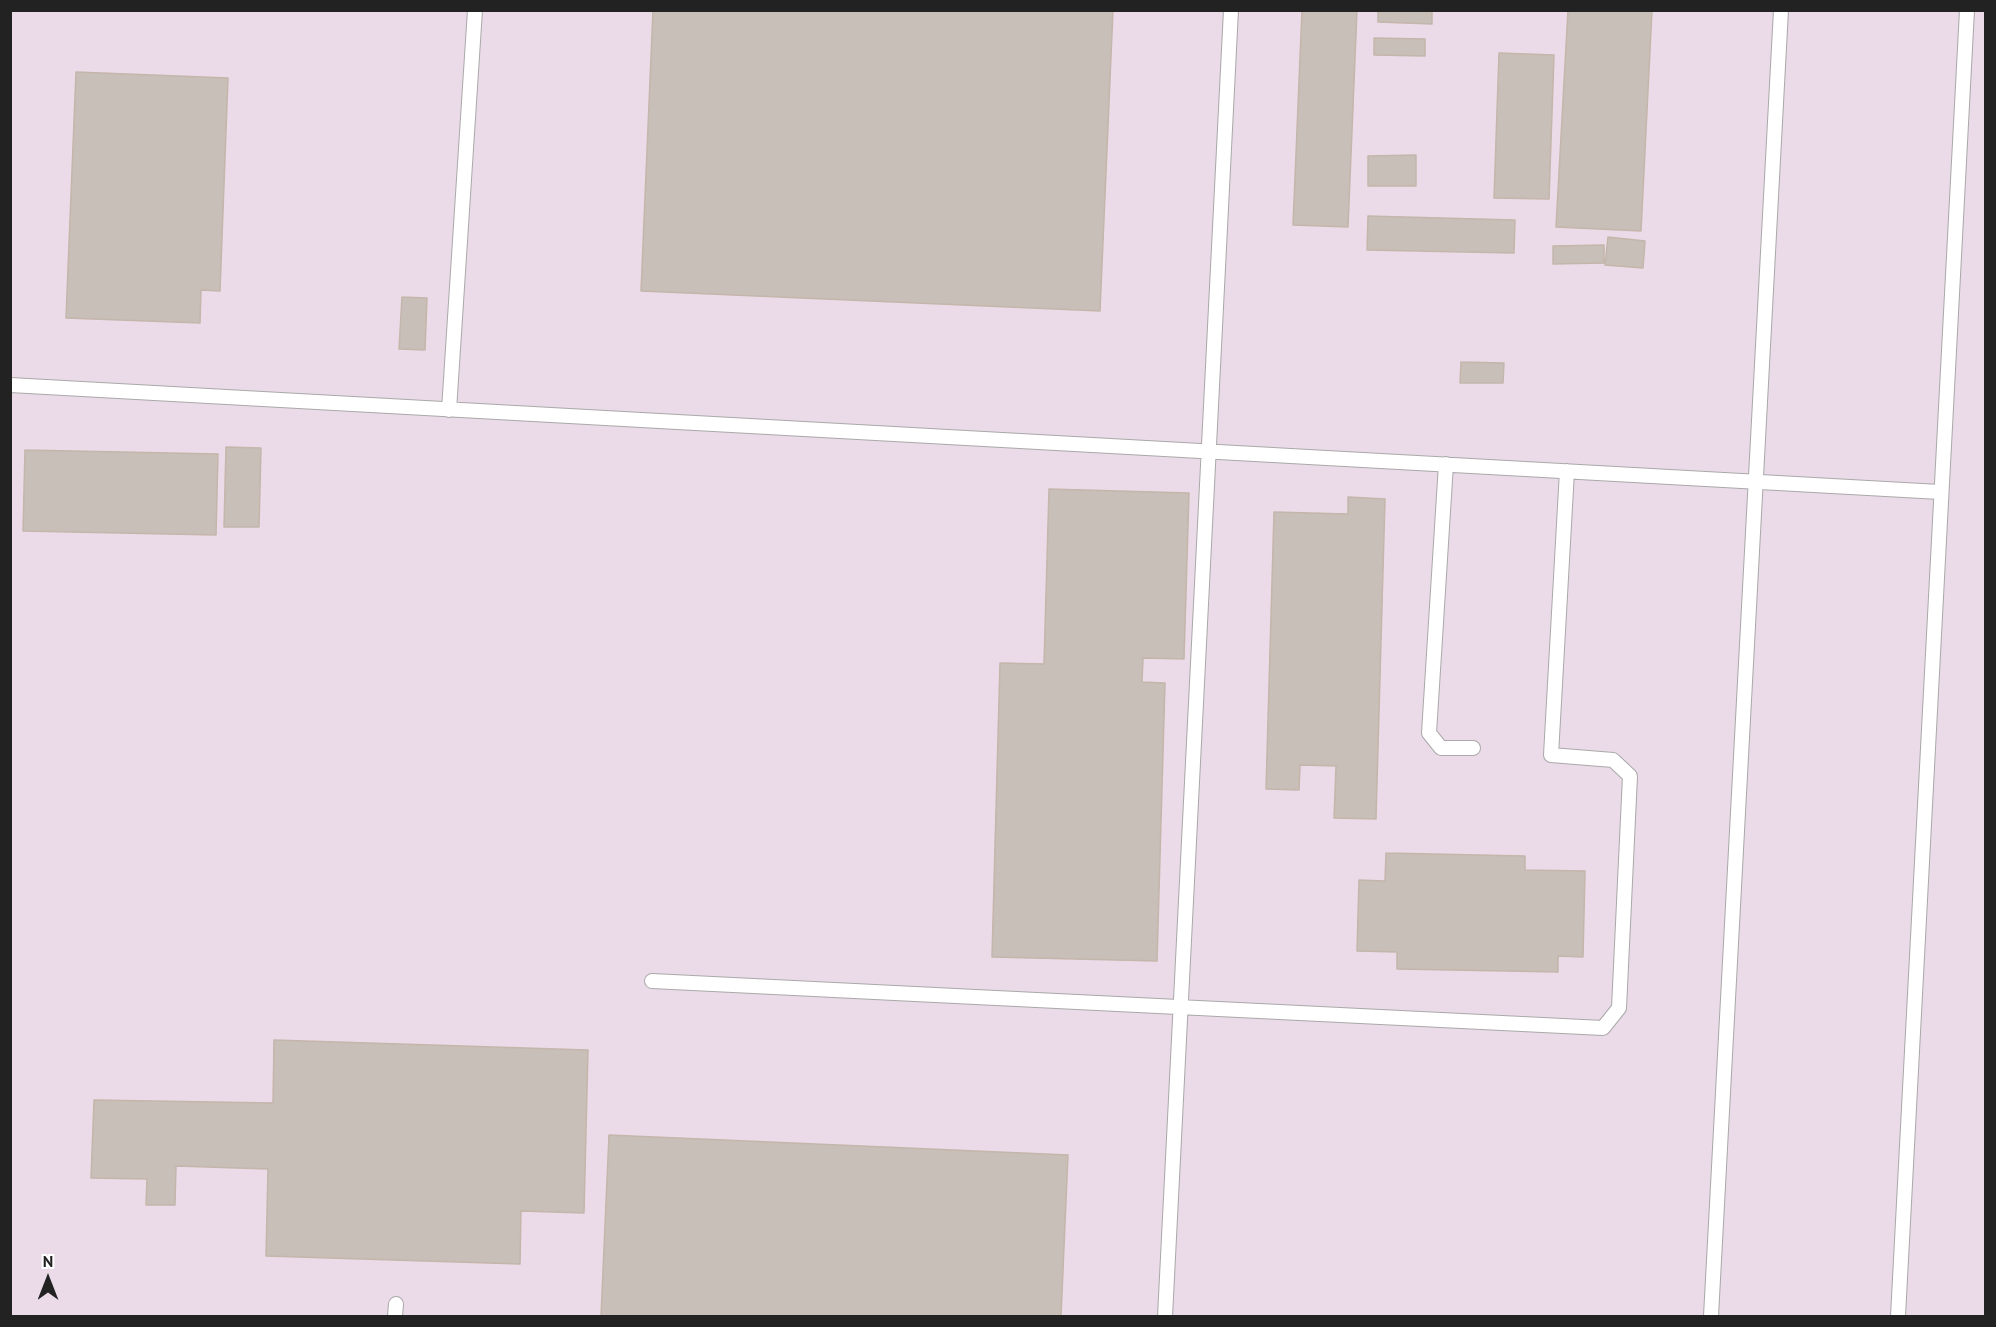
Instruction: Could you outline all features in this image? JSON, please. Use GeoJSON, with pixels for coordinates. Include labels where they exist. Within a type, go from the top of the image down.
{"type":"FeatureCollection","features":[{"type":"Feature","properties":{"kind":"lane"},"geometry":{"type":"LineString","coordinates":[[449,410],[475,10]]}},
{"type":"Feature","properties":{"kind":"lane"},"geometry":{"type":"LineString","coordinates":[[1165,1317],[1231,10]]}},
{"type":"Feature","properties":{"kind":"lane"},"geometry":{"type":"LineString","coordinates":[[1711,1317],[1781,10]]}},
{"type":"Feature","properties":{"kind":"lane"},"geometry":{"type":"LineString","coordinates":[[1898,1317],[1966,10]]}},
{"type":"Feature","properties":{"kind":"lane"},"geometry":{"type":"LineString","coordinates":[[10,385],[1940,492]]}},
{"type":"Feature","properties":{"kind":"lane"},"geometry":{"type":"LineString","coordinates":[[1446,464],[1429,733],[1441,748],[1473,748]]}},
{"type":"Feature","properties":{"kind":"lane"},"geometry":{"type":"LineString","coordinates":[[652,981],[1603,1028],[1619,1008],[1630,777],[1613,760],[1551,755],[1566,471]]}},
{"type":"Feature","properties":{"kind":"shaded area"},"geometry":{"type":"Polygon","coordinates":[[[10,11],[1985,11],[1985,1316],[11,1316],[10,11]]]}},
{"type":"Feature","properties":{"kind":"building"},"geometry":{"type":"Polygon","coordinates":[[[653,10],[1113,10],[1100,311],[641,291],[653,10]]]}},
{"type":"Feature","properties":{"kind":"building"},"geometry":{"type":"Polygon","coordinates":[[[1302,10],[1357,10],[1348,227],[1293,225],[1302,10]]]}},
{"type":"Feature","properties":{"kind":"building"},"geometry":{"type":"Polygon","coordinates":[[[1378,10],[1432,10],[1432,24],[1378,22],[1378,10]]]}},
{"type":"Feature","properties":{"kind":"building"},"geometry":{"type":"Polygon","coordinates":[[[1568,10],[1652,10],[1641,231],[1556,227],[1568,10]]]}},
{"type":"Feature","properties":{"kind":"building"},"geometry":{"type":"Polygon","coordinates":[[[1374,38],[1425,39],[1425,56],[1374,55],[1374,38]]]}},
{"type":"Feature","properties":{"kind":"building"},"geometry":{"type":"Polygon","coordinates":[[[1499,53],[1554,55],[1549,199],[1494,198],[1499,53]]]}},
{"type":"Feature","properties":{"kind":"building"},"geometry":{"type":"Polygon","coordinates":[[[76,72],[228,78],[220,291],[201,290],[200,323],[66,318],[76,72]]]}},
{"type":"Feature","properties":{"kind":"building"},"geometry":{"type":"Polygon","coordinates":[[[1416,155],[1416,186],[1368,186],[1368,156],[1416,155]]]}},
{"type":"Feature","properties":{"kind":"building"},"geometry":{"type":"Polygon","coordinates":[[[1368,216],[1515,220],[1514,253],[1367,250],[1368,216]]]}},
{"type":"Feature","properties":{"kind":"building"},"geometry":{"type":"Polygon","coordinates":[[[1608,237],[1645,241],[1643,268],[1605,265],[1608,237]]]}},
{"type":"Feature","properties":{"kind":"building"},"geometry":{"type":"Polygon","coordinates":[[[1604,245],[1604,263],[1553,264],[1553,246],[1604,245]]]}},
{"type":"Feature","properties":{"kind":"building"},"geometry":{"type":"Polygon","coordinates":[[[402,297],[427,298],[425,350],[399,349],[402,297]]]}},
{"type":"Feature","properties":{"kind":"building"},"geometry":{"type":"Polygon","coordinates":[[[1461,362],[1504,363],[1503,383],[1460,383],[1461,362]]]}},
{"type":"Feature","properties":{"kind":"building"},"geometry":{"type":"Polygon","coordinates":[[[226,447],[261,448],[259,527],[224,527],[226,447]]]}},
{"type":"Feature","properties":{"kind":"building"},"geometry":{"type":"Polygon","coordinates":[[[25,450],[218,454],[216,535],[23,531],[25,450]]]}},
{"type":"Feature","properties":{"kind":"building"},"geometry":{"type":"Polygon","coordinates":[[[1049,489],[1189,493],[1184,659],[1143,658],[1142,682],[1165,683],[1157,961],[992,957],[1000,663],[1044,664],[1049,489]]]}},
{"type":"Feature","properties":{"kind":"building"},"geometry":{"type":"Polygon","coordinates":[[[1348,497],[1385,499],[1376,819],[1334,818],[1336,766],[1300,765],[1299,790],[1266,789],[1274,512],[1348,514],[1348,497]]]}},
{"type":"Feature","properties":{"kind":"building"},"geometry":{"type":"Polygon","coordinates":[[[1386,853],[1525,856],[1525,870],[1585,871],[1583,957],[1558,956],[1558,972],[1397,969],[1397,952],[1357,951],[1359,880],[1385,881],[1386,853]]]}},
{"type":"Feature","properties":{"kind":"building"},"geometry":{"type":"Polygon","coordinates":[[[274,1040],[588,1050],[584,1213],[521,1211],[520,1264],[266,1256],[268,1169],[176,1166],[175,1205],[146,1205],[147,1179],[91,1178],[94,1100],[273,1103],[274,1040]]]}},
{"type":"Feature","properties":{"kind":"building"},"geometry":{"type":"Polygon","coordinates":[[[609,1135],[1068,1155],[1061,1316],[601,1316],[609,1135]]]}}]}
